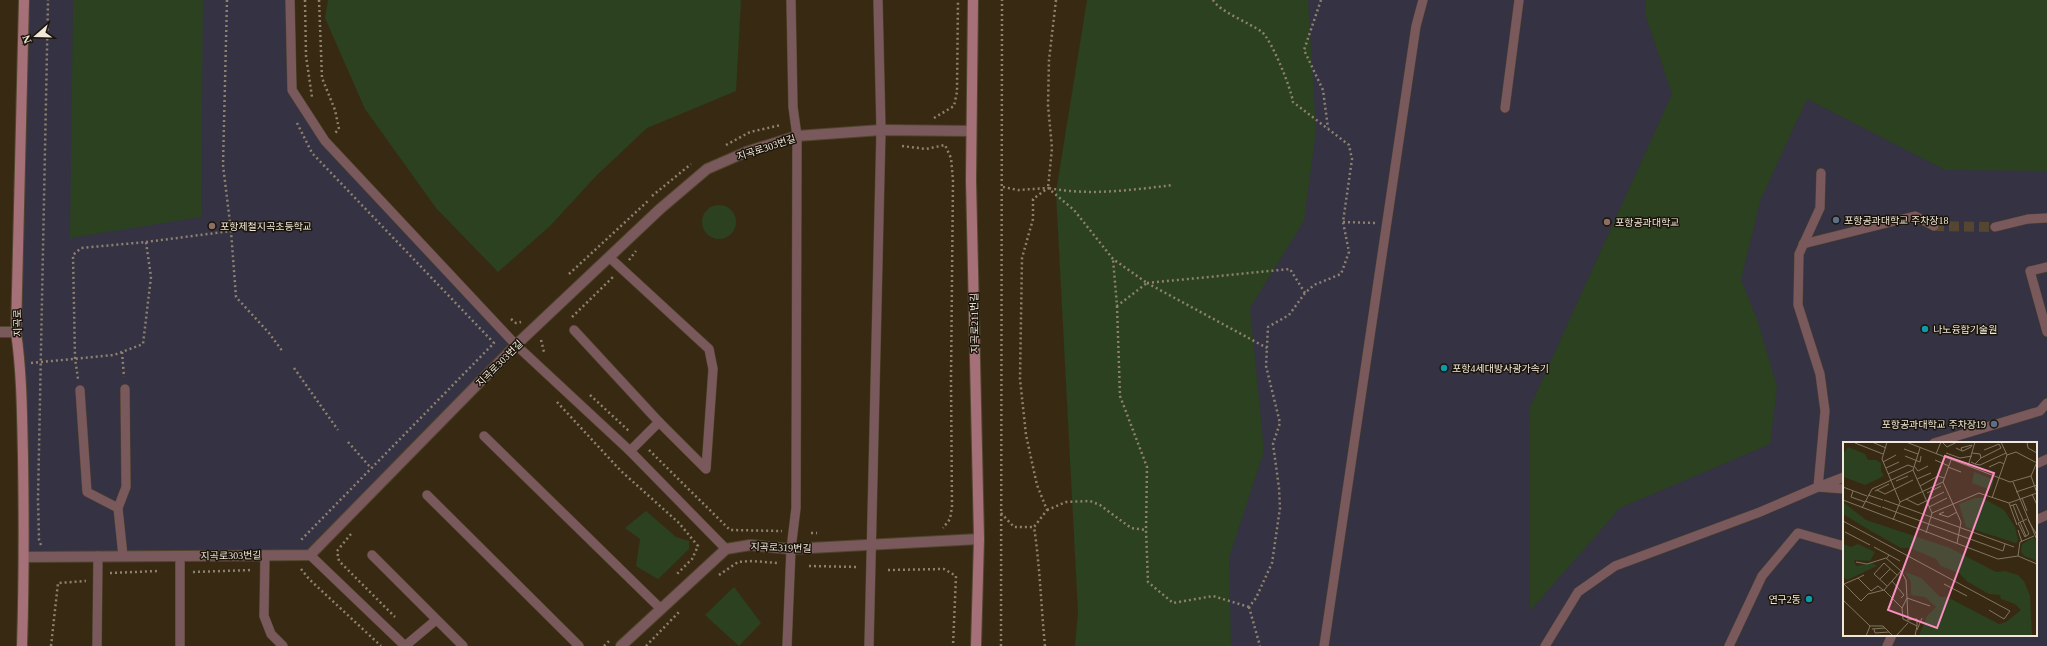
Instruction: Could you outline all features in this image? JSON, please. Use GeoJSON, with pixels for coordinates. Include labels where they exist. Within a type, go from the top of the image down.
{"type":"FeatureCollection","features":[{"type":"Feature","properties":{"kind":"main road","name":"지곡로"},"geometry":{"type":"LineString","coordinates":[[22,646],[24,557],[21,364],[16,332],[24,0]]}},
{"type":"Feature","properties":{"kind":"main road","name":"지곡로211번길"},"geometry":{"type":"LineString","coordinates":[[974,0],[971,131],[979,539],[976,646]]}},
{"type":"Feature","properties":{"kind":"street","name":"지곡로303번길"},"geometry":{"type":"LineString","coordinates":[[24,557],[310,555],[516,345],[660,209],[707,169],[746,152],[797,136],[881,130],[971,131]]}},
{"type":"Feature","properties":{"kind":"street"},"geometry":{"type":"LineString","coordinates":[[0,332],[16,332]]}},
{"type":"Feature","properties":{"kind":"street","name":"지곡로319번길"},"geometry":{"type":"LineString","coordinates":[[726,549],[750,545],[791,549],[871,546],[979,539]]}},
{"type":"Feature","properties":{"kind":"street"},"geometry":{"type":"LineString","coordinates":[[621,646],[726,549]]}},
{"type":"Feature","properties":{"kind":"lane"},"geometry":{"type":"LineString","coordinates":[[290,0],[292,90],[325,141],[516,345],[630,451],[726,549]]}},
{"type":"Feature","properties":{"kind":"lane"},"geometry":{"type":"LineString","coordinates":[[787,646],[791,549],[796,508],[797,136],[793,107],[791,0]]}},
{"type":"Feature","properties":{"kind":"lane"},"geometry":{"type":"LineString","coordinates":[[869,646],[881,130],[878,0]]}},
{"type":"Feature","properties":{"kind":"lane"},"geometry":{"type":"LineString","coordinates":[[1324,646],[1416,26],[1423,0]]}},
{"type":"Feature","properties":{"kind":"lane"},"geometry":{"type":"LineString","coordinates":[[1505,108],[1519,0]]}},
{"type":"Feature","properties":{"kind":"lane"},"geometry":{"type":"LineString","coordinates":[[1818,487],[1825,412],[1820,374],[1798,305],[1799,254],[1820,208],[1821,172]]}},
{"type":"Feature","properties":{"kind":"lane"},"geometry":{"type":"LineString","coordinates":[[1803,244],[1915,216],[1934,226]]}},
{"type":"Feature","properties":{"kind":"lane"},"geometry":{"type":"LineString","coordinates":[[1996,227],[2028,219],[2047,218]]}},
{"type":"Feature","properties":{"kind":"lane"},"geometry":{"type":"LineString","coordinates":[[574,330],[659,422],[706,469],[713,368],[709,349],[609,257]]}},
{"type":"Feature","properties":{"kind":"lane"},"geometry":{"type":"LineString","coordinates":[[2047,267],[2030,271],[2047,332]]}},
{"type":"Feature","properties":{"kind":"lane"},"geometry":{"type":"LineString","coordinates":[[123,556],[118,508],[126,487],[125,389]]}},
{"type":"Feature","properties":{"kind":"lane"},"geometry":{"type":"LineString","coordinates":[[80,390],[87,492],[118,508]]}},
{"type":"Feature","properties":{"kind":"lane"},"geometry":{"type":"LineString","coordinates":[[1937,442],[2040,411],[2047,403]]}},
{"type":"Feature","properties":{"kind":"lane"},"geometry":{"type":"LineString","coordinates":[[630,451],[659,422]]}},
{"type":"Feature","properties":{"kind":"lane"},"geometry":{"type":"LineString","coordinates":[[484,436],[661,609]]}},
{"type":"Feature","properties":{"kind":"lane"},"geometry":{"type":"LineString","coordinates":[[2037,464],[2047,459]]}},
{"type":"Feature","properties":{"kind":"lane"},"geometry":{"type":"LineString","coordinates":[[1545,646],[1578,592],[1615,566],[1760,512],[1843,477]]}},
{"type":"Feature","properties":{"kind":"lane"},"geometry":{"type":"LineString","coordinates":[[1818,487],[1843,489]]}},
{"type":"Feature","properties":{"kind":"lane"},"geometry":{"type":"LineString","coordinates":[[427,495],[579,646]]}},
{"type":"Feature","properties":{"kind":"lane"},"geometry":{"type":"LineString","coordinates":[[2037,520],[2047,515]]}},
{"type":"Feature","properties":{"kind":"lane"},"geometry":{"type":"LineString","coordinates":[[1729,646],[1762,576],[1798,533],[1843,546]]}},
{"type":"Feature","properties":{"kind":"lane"},"geometry":{"type":"LineString","coordinates":[[265,555],[264,616],[271,634],[283,646]]}},
{"type":"Feature","properties":{"kind":"lane"},"geometry":{"type":"LineString","coordinates":[[310,555],[405,646],[436,620]]}},
{"type":"Feature","properties":{"kind":"lane"},"geometry":{"type":"LineString","coordinates":[[372,555],[463,646]]}},
{"type":"Feature","properties":{"kind":"lane"},"geometry":{"type":"LineString","coordinates":[[97,646],[98,556]]}},
{"type":"Feature","properties":{"kind":"lane"},"geometry":{"type":"LineString","coordinates":[[180,556],[180,646]]}},
{"type":"Feature","properties":{"kind":"lane"},"geometry":{"type":"LineString","coordinates":[[1888,646],[1892,636]]}},
{"type":"Feature","properties":{"kind":"path"},"geometry":{"type":"LineString","coordinates":[[42,548],[39,540],[38,499],[48,0]]}},
{"type":"Feature","properties":{"kind":"path"},"geometry":{"type":"LineString","coordinates":[[227,0],[223,165],[231,231],[236,297],[269,333],[283,352]]}},
{"type":"Feature","properties":{"kind":"path"},"geometry":{"type":"LineString","coordinates":[[305,0],[306,56],[311,95],[315,101]]}},
{"type":"Feature","properties":{"kind":"path"},"geometry":{"type":"LineString","coordinates":[[319,0],[322,78],[335,110],[339,129],[335,133],[331,126]]}},
{"type":"Feature","properties":{"kind":"path"},"geometry":{"type":"LineString","coordinates":[[928,121],[954,106],[957,92],[958,0]]}},
{"type":"Feature","properties":{"kind":"path"},"geometry":{"type":"LineString","coordinates":[[1001,646],[1003,187],[1002,0]]}},
{"type":"Feature","properties":{"kind":"path"},"geometry":{"type":"LineString","coordinates":[[1047,510],[1037,485],[1026,434],[1020,372],[1022,258],[1033,219],[1033,199],[1048,188],[1052,148],[1048,105],[1049,60],[1056,0]]}},
{"type":"Feature","properties":{"kind":"path"},"geometry":{"type":"LineString","coordinates":[[1213,0],[1263,33],[1276,54],[1284,77],[1291,90],[1293,102],[1349,145],[1352,159],[1343,222],[1349,252],[1341,274],[1314,285],[1305,293],[1289,315],[1268,327],[1266,366],[1280,423],[1273,444],[1280,508],[1272,563],[1256,598],[1249,608]]}},
{"type":"Feature","properties":{"kind":"path"},"geometry":{"type":"LineString","coordinates":[[1320,0],[1304,50],[1323,90],[1328,128]]}},
{"type":"Feature","properties":{"kind":"path"},"geometry":{"type":"LineString","coordinates":[[902,146],[926,149],[945,145],[951,158],[953,180],[951,380],[952,507],[950,519],[942,529]]}},
{"type":"Feature","properties":{"kind":"path"},"geometry":{"type":"LineString","coordinates":[[1003,187],[1018,190],[1048,188],[1069,192],[1117,191],[1173,185]]}},
{"type":"Feature","properties":{"kind":"path"},"geometry":{"type":"LineString","coordinates":[[1048,188],[1074,210],[1113,259],[1146,283],[1267,348]]}},
{"type":"Feature","properties":{"kind":"path"},"geometry":{"type":"LineString","coordinates":[[1343,222],[1387,224]]}},
{"type":"Feature","properties":{"kind":"path"},"geometry":{"type":"LineString","coordinates":[[80,390],[75,358],[74,255],[81,248],[146,242],[231,231]]}},
{"type":"Feature","properties":{"kind":"path"},"geometry":{"type":"LineString","coordinates":[[21,364],[114,355],[144,344],[151,277],[146,242]]}},
{"type":"Feature","properties":{"kind":"path"},"geometry":{"type":"LineString","coordinates":[[628,261],[637,250]]}},
{"type":"Feature","properties":{"kind":"path"},"geometry":{"type":"LineString","coordinates":[[1113,259],[1120,396],[1147,467],[1146,530],[1148,582],[1173,603],[1213,596],[1249,608]]}},
{"type":"Feature","properties":{"kind":"path"},"geometry":{"type":"LineString","coordinates":[[1116,306],[1146,283],[1290,268],[1305,293]]}},
{"type":"Feature","properties":{"kind":"path"},"geometry":{"type":"LineString","coordinates":[[574,330],[568,322],[614,275]]}},
{"type":"Feature","properties":{"kind":"path"},"geometry":{"type":"LineString","coordinates":[[508,318],[516,323],[527,320]]}},
{"type":"Feature","properties":{"kind":"path"},"geometry":{"type":"LineString","coordinates":[[540,338],[542,351],[548,356]]}},
{"type":"Feature","properties":{"kind":"path"},"geometry":{"type":"LineString","coordinates":[[295,542],[300,541],[494,343]]}},
{"type":"Feature","properties":{"kind":"path"},"geometry":{"type":"LineString","coordinates":[[122,352],[125,389]]}},
{"type":"Feature","properties":{"kind":"path"},"geometry":{"type":"LineString","coordinates":[[294,368],[338,430]]}},
{"type":"Feature","properties":{"kind":"path"},"geometry":{"type":"LineString","coordinates":[[589,394],[630,432]]}},
{"type":"Feature","properties":{"kind":"path"},"geometry":{"type":"LineString","coordinates":[[552,397],[622,471],[679,523],[698,546],[692,559],[672,579]]}},
{"type":"Feature","properties":{"kind":"path"},"geometry":{"type":"LineString","coordinates":[[348,442],[371,468]]}},
{"type":"Feature","properties":{"kind":"path"},"geometry":{"type":"LineString","coordinates":[[649,450],[730,530],[782,531]]}},
{"type":"Feature","properties":{"kind":"path"},"geometry":{"type":"LineString","coordinates":[[1045,646],[1041,605],[1040,563],[1034,527],[1047,510],[1066,502],[1090,501],[1100,505],[1131,528],[1146,530]]}},
{"type":"Feature","properties":{"kind":"path"},"geometry":{"type":"LineString","coordinates":[[1001,513],[1014,527],[1034,527]]}},
{"type":"Feature","properties":{"kind":"path"},"geometry":{"type":"LineString","coordinates":[[337,551],[339,560],[397,619]]}},
{"type":"Feature","properties":{"kind":"path"},"geometry":{"type":"LineString","coordinates":[[713,578],[738,562],[752,561],[780,563]]}},
{"type":"Feature","properties":{"kind":"path"},"geometry":{"type":"LineString","coordinates":[[809,566],[859,567]]}},
{"type":"Feature","properties":{"kind":"path"},"geometry":{"type":"LineString","coordinates":[[296,569],[302,569],[309,579],[381,646]]}},
{"type":"Feature","properties":{"kind":"path"},"geometry":{"type":"LineString","coordinates":[[888,570],[944,569],[956,576],[953,646]]}},
{"type":"Feature","properties":{"kind":"path"},"geometry":{"type":"LineString","coordinates":[[106,577],[110,572],[165,570]]}},
{"type":"Feature","properties":{"kind":"path"},"geometry":{"type":"LineString","coordinates":[[193,572],[257,570]]}},
{"type":"Feature","properties":{"kind":"path"},"geometry":{"type":"LineString","coordinates":[[51,646],[58,584],[91,580]]}},
{"type":"Feature","properties":{"kind":"path"},"geometry":{"type":"LineString","coordinates":[[1249,608],[1260,646]]}},
{"type":"Feature","properties":{"kind":"path"},"geometry":{"type":"LineString","coordinates":[[646,646],[682,609]]}},
{"type":"Feature","properties":{"kind":"shaded area","name":"포항제철지곡초등학교"},"geometry":{"type":"Polygon","coordinates":[[[24,0],[290,0],[292,90],[325,141],[516,345],[310,555],[24,557],[16,332],[24,0]]]}},
{"type":"Feature","properties":{"kind":"shaded area","name":"포항공과대학교"},"geometry":{"type":"Polygon","coordinates":[[[1176,0],[2047,0],[2047,646],[1150,646],[1176,0]]]}},
{"type":"Feature","properties":{"kind":"green space"},"geometry":{"type":"Polygon","coordinates":[[[73,0],[203,0],[201,217],[70,238],[73,0]]]}},
{"type":"Feature","properties":{"kind":"green space"},"geometry":{"type":"Polygon","coordinates":[[[328,0],[741,0],[736,91],[647,128],[596,176],[550,226],[498,272],[436,208],[365,109],[325,18],[328,0]]]}},
{"type":"Feature","properties":{"kind":"green space"},"geometry":{"type":"Polygon","coordinates":[[[1087,0],[1308,0],[1316,130],[1304,221],[1250,308],[1264,451],[1229,558],[1231,646],[1075,646],[1078,612],[1056,192],[1087,0]]]}},
{"type":"Feature","properties":{"kind":"green space"},"geometry":{"type":"Polygon","coordinates":[[[1646,0],[2047,0],[2047,171],[1945,170],[1807,99],[1760,201],[1741,280],[1757,319],[1777,387],[1770,444],[1620,508],[1530,611],[1529,409],[1672,94],[1645,14],[1646,0]]]}},
{"type":"Feature","properties":{"kind":"green space"},"geometry":{"type":"Polygon","coordinates":[[[716,205],[722,205],[726,206],[733,212],[736,222],[735,229],[729,236],[722,239],[716,239],[712,238],[705,232],[702,225],[702,219],[703,215],[709,208],[716,205]]]}},
{"type":"Feature","properties":{"kind":"green space"},"geometry":{"type":"Polygon","coordinates":[[[646,511],[676,537],[689,541],[689,549],[658,579],[636,566],[640,539],[625,528],[646,511]]]}},
{"type":"Feature","properties":{"kind":"green space"},"geometry":{"type":"Polygon","coordinates":[[[734,587],[761,623],[739,646],[705,615],[734,587]]]}},
{"type":"Feature","properties":{"kind":"tunnel"},"geometry":{"type":"LineString","coordinates":[[1934,226],[1995,227]]}},
{"type":"Feature","properties":{"kind":"place","name":"포항공과대학교 주차장18"},"geometry":{"type":"Point","coordinates":[1836,220]}},
{"type":"Feature","properties":{"kind":"place","name":"포항공과대학교"},"geometry":{"type":"Point","coordinates":[1607,222]}},
{"type":"Feature","properties":{"kind":"place","name":"포항제철지곡초등학교"},"geometry":{"type":"Point","coordinates":[212,226]}},
{"type":"Feature","properties":{"kind":"place","name":"나노융합기술원"},"geometry":{"type":"Point","coordinates":[1925,329]}},
{"type":"Feature","properties":{"kind":"place","name":"포항4세대방사광가속기"},"geometry":{"type":"Point","coordinates":[1444,368]}},
{"type":"Feature","properties":{"kind":"place","name":"포항공과대학교 주차장19"},"geometry":{"type":"Point","coordinates":[1994,424]}},
{"type":"Feature","properties":{"kind":"place","name":"연구2동"},"geometry":{"type":"Point","coordinates":[1809,599]}}]}
